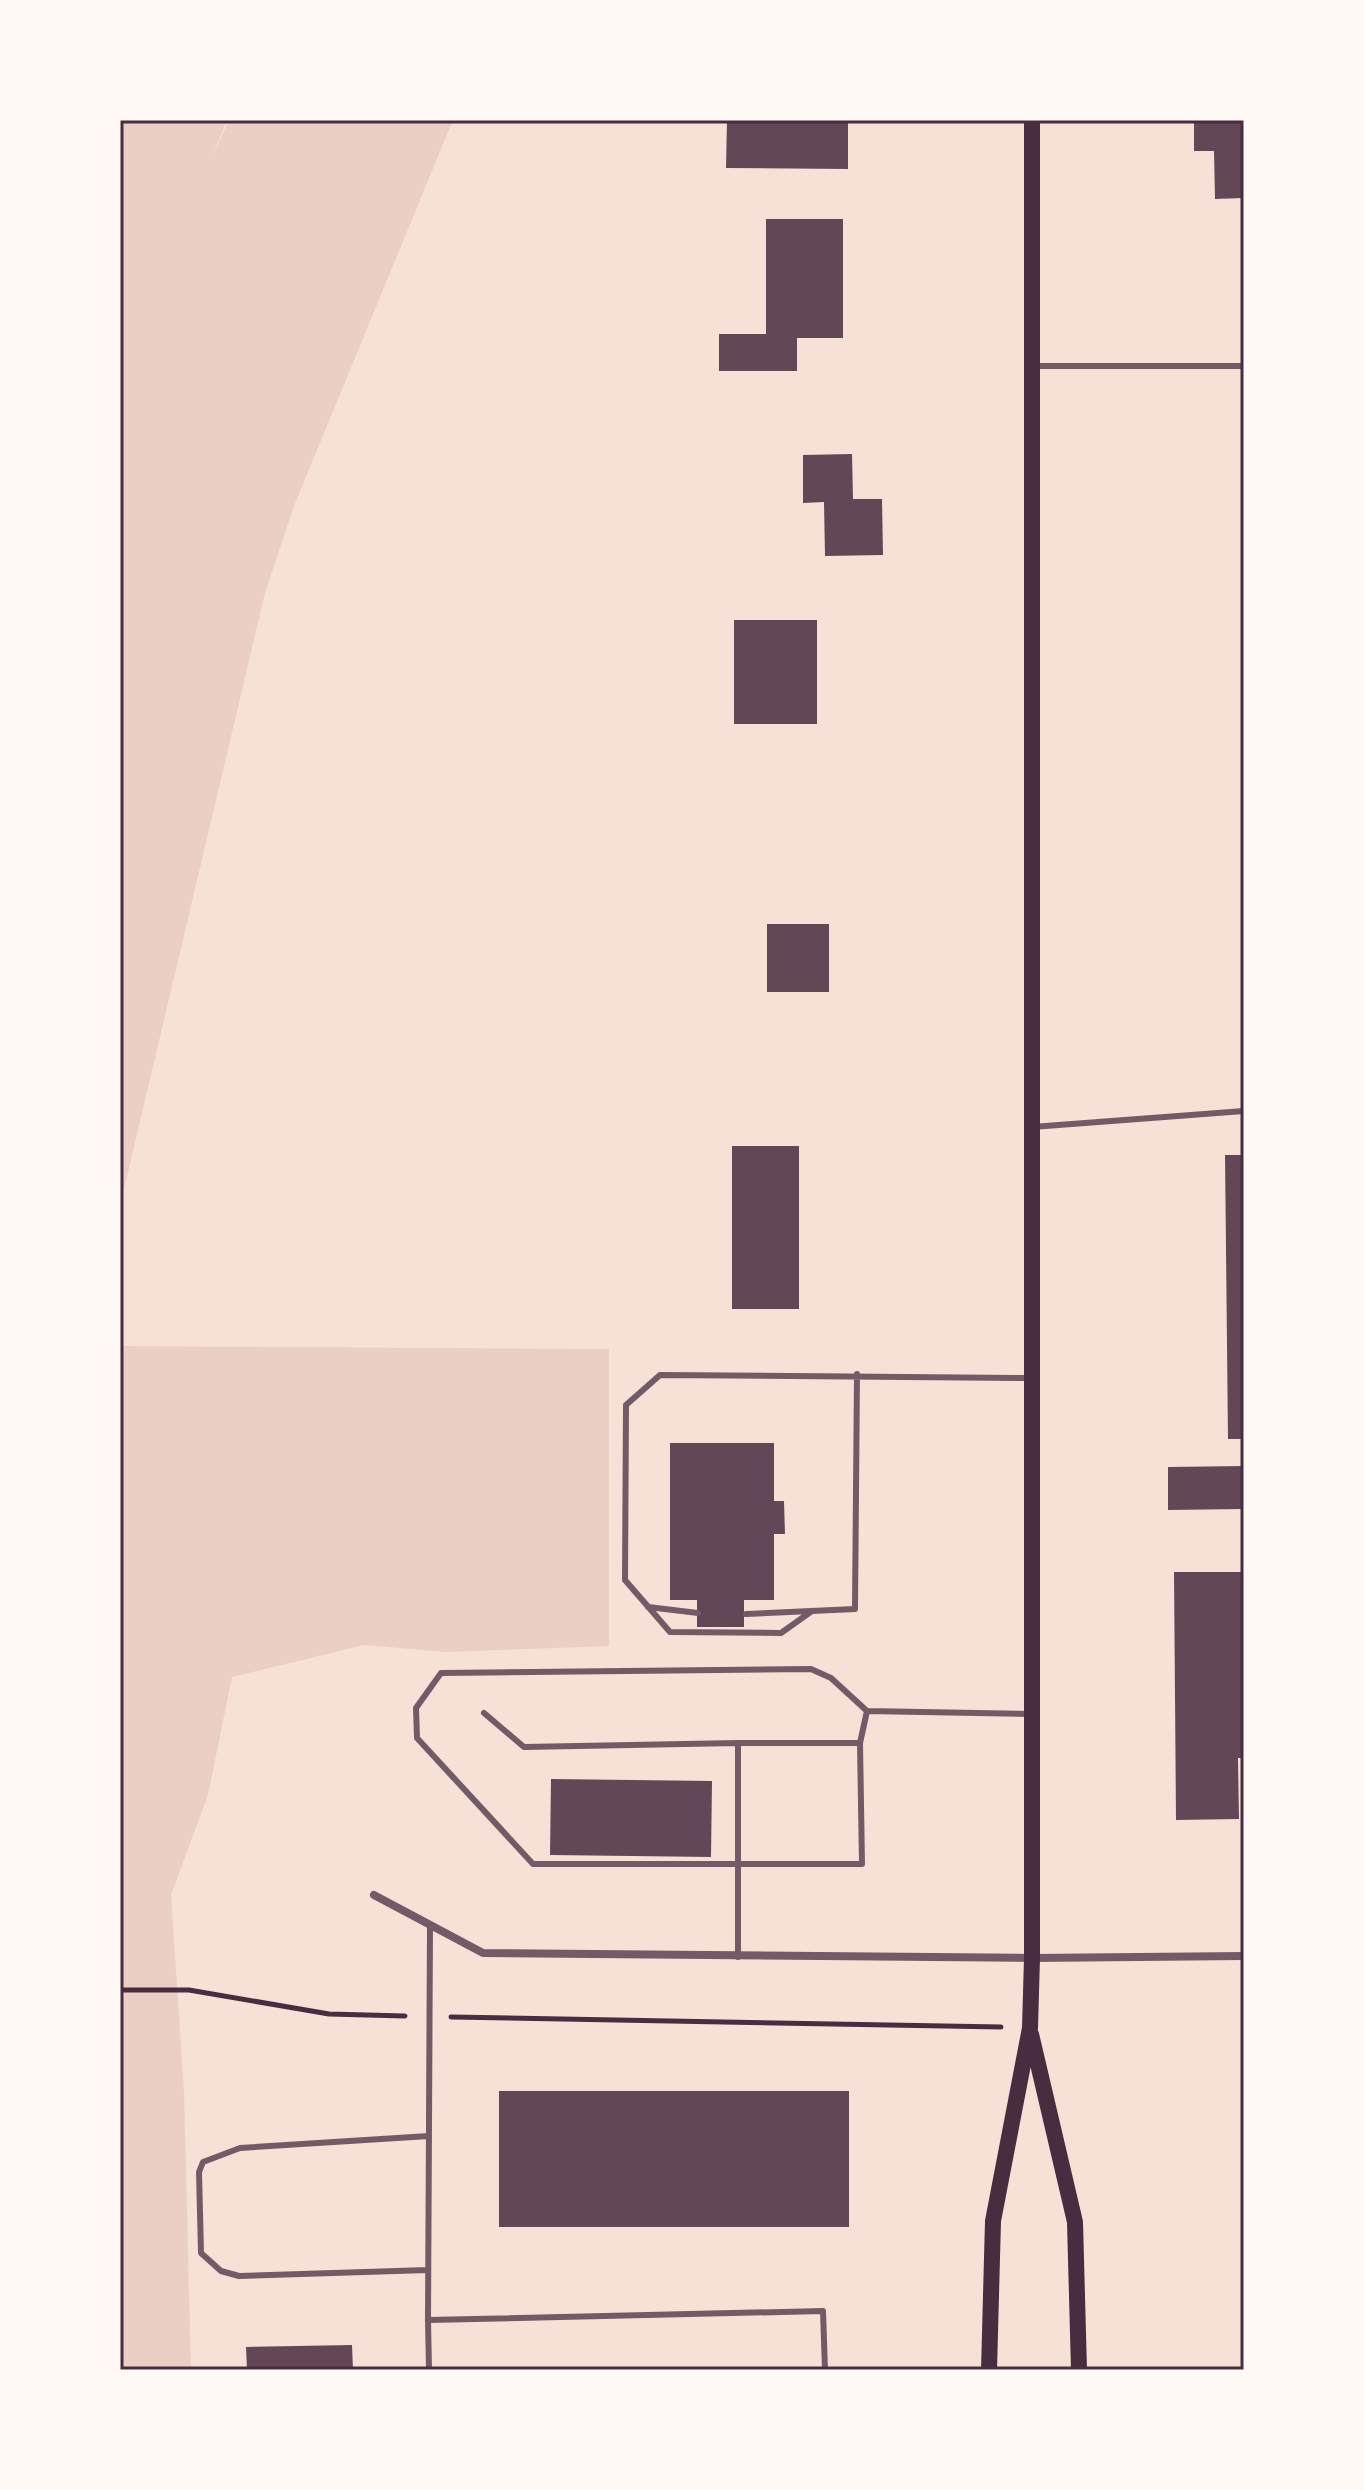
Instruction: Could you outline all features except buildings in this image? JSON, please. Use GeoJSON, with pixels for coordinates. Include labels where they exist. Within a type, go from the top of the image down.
{"type":"FeatureCollection","features":[{"type":"Feature","properties":{"kind":"main road"},"geometry":{"type":"LineString","coordinates":[[989,2370],[993,2221],[1030,2028],[1032,1958],[1032,120]]}},
{"type":"Feature","properties":{"kind":"main road"},"geometry":{"type":"LineString","coordinates":[[1030,2028],[1075,2222],[1079,2370]]}},
{"type":"Feature","properties":{"kind":"street"},"geometry":{"type":"LineString","coordinates":[[374,1895],[483,1953],[738,1957],[1244,1956]]}},
{"type":"Feature","properties":{"kind":"lane"},"geometry":{"type":"LineString","coordinates":[[1032,366],[1244,366]]}},
{"type":"Feature","properties":{"kind":"lane"},"geometry":{"type":"LineString","coordinates":[[1032,1127],[1244,1111]]}},
{"type":"Feature","properties":{"kind":"lane"},"geometry":{"type":"LineString","coordinates":[[812,1611],[781,1633],[670,1632],[625,1580],[626,1405],[660,1375],[857,1374],[1032,1378]]}},
{"type":"Feature","properties":{"kind":"lane"},"geometry":{"type":"LineString","coordinates":[[746,1614],[855,1609],[857,1374]]}},
{"type":"Feature","properties":{"kind":"lane"},"geometry":{"type":"LineString","coordinates":[[648,1607],[698,1613]]}},
{"type":"Feature","properties":{"kind":"lane"},"geometry":{"type":"LineString","coordinates":[[867,1711],[860,1743],[862,1864],[705,1867],[533,1864],[417,1738],[416,1708],[441,1673],[811,1669],[831,1678],[867,1711],[1032,1714]]}},
{"type":"Feature","properties":{"kind":"lane"},"geometry":{"type":"LineString","coordinates":[[484,1713],[524,1747],[860,1743]]}},
{"type":"Feature","properties":{"kind":"lane"},"geometry":{"type":"LineString","coordinates":[[738,1743],[738,1957]]}},
{"type":"Feature","properties":{"kind":"lane"},"geometry":{"type":"LineString","coordinates":[[429,2370],[430,1925]]}},
{"type":"Feature","properties":{"kind":"lane"},"geometry":{"type":"LineString","coordinates":[[428,2270],[239,2276],[221,2271],[201,2253],[199,2172],[203,2162],[240,2148],[429,2136]]}},
{"type":"Feature","properties":{"kind":"lane"},"geometry":{"type":"LineString","coordinates":[[428,2320],[823,2311],[825,2370]]}},
{"type":"Feature","properties":{"kind":"path"},"geometry":{"type":"LineString","coordinates":[[120,1990],[189,1990],[329,2014],[1030,2028]]}},
{"type":"Feature","properties":{"kind":"shaded area"},"geometry":{"type":"Polygon","coordinates":[[[120,120],[227,120],[213,155],[229,120],[453,120],[294,506],[265,593],[120,1206],[120,120]]]}},
{"type":"Feature","properties":{"kind":"shaded area"},"geometry":{"type":"Polygon","coordinates":[[[120,1346],[609,1349],[609,1646],[446,1652],[364,1645],[232,1677],[208,1795],[171,1895],[184,2091],[191,2370],[120,2370],[120,1346]]]}}]}
